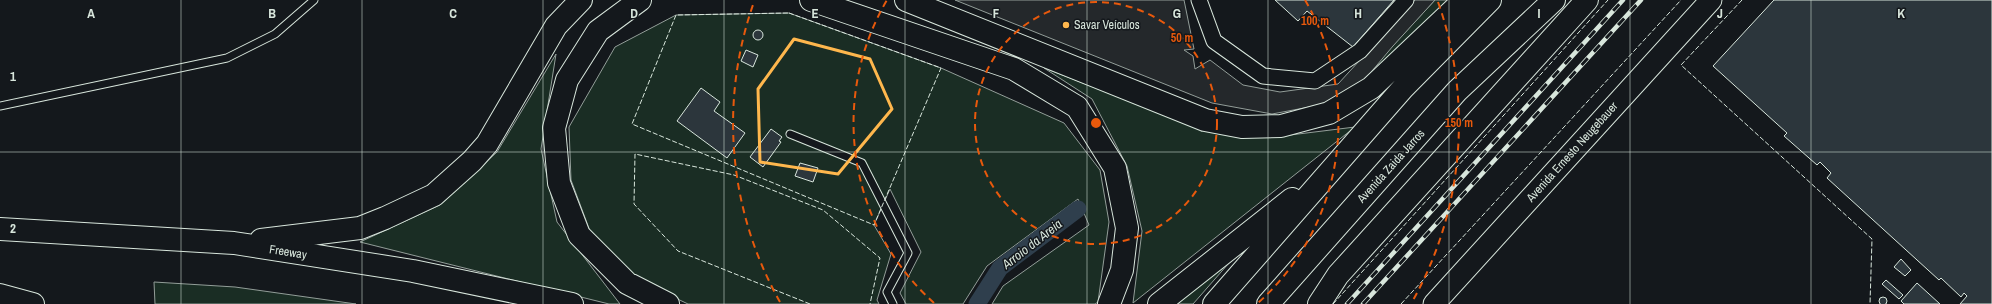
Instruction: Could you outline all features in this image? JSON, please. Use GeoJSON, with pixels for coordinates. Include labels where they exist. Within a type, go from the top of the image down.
{"type":"FeatureCollection","features":[{"type":"Feature","properties":{"kind":"highway"},"geometry":{"type":"LineString","coordinates":[[234,243],[360,228],[434,195],[472,161],[487,144],[556,26],[581,0]]}},
{"type":"Feature","properties":{"kind":"highway"},"geometry":{"type":"LineString","coordinates":[[640,0],[598,31],[567,80],[554,128],[559,183],[579,235],[627,283],[668,304]]}},
{"type":"Feature","properties":{"kind":"highway"},"geometry":{"type":"LineString","coordinates":[[811,0],[1014,69],[1077,107],[1115,168],[1127,228],[1122,270],[1109,304]]}},
{"type":"Feature","properties":{"kind":"highway"},"geometry":{"type":"LineString","coordinates":[[906,0],[1205,120],[1242,127],[1281,126],[1328,113],[1371,88],[1464,0]]}},
{"type":"Feature","properties":{"kind":"highway"},"geometry":{"type":"LineString","coordinates":[[1214,304],[1333,166],[1403,88],[1490,0]]}},
{"type":"Feature","properties":{"kind":"highway","name":"Avenida Zaida Jarros"},"geometry":{"type":"LineString","coordinates":[[1268,304],[1457,91],[1554,0]]}},
{"type":"Feature","properties":{"kind":"highway"},"geometry":{"type":"LineString","coordinates":[[1319,304],[1338,275],[1587,0]]}},
{"type":"Feature","properties":{"kind":"highway"},"geometry":{"type":"LineString","coordinates":[[1159,304],[1333,166]]}},
{"type":"Feature","properties":{"kind":"highway","name":"Freeway"},"geometry":{"type":"LineString","coordinates":[[0,229],[234,243],[413,271],[570,304]]}},
{"type":"Feature","properties":{"kind":"highway"},"geometry":{"type":"LineString","coordinates":[[0,296],[33,304]]}},
{"type":"Feature","properties":{"kind":"main road","name":"Avenida Ernesto Neugebauer"},"geometry":{"type":"LineString","coordinates":[[1434,304],[1711,0]]}},
{"type":"Feature","properties":{"kind":"street"},"geometry":{"type":"LineString","coordinates":[[1200,3],[1214,41],[1263,76],[1315,81],[1360,51],[1406,0]]}},
{"type":"Feature","properties":{"kind":"lane"},"geometry":{"type":"LineString","coordinates":[[0,106],[227,58],[275,34],[314,0]]}},
{"type":"Feature","properties":{"kind":"lane"},"geometry":{"type":"LineString","coordinates":[[790,134],[862,162],[908,253],[887,292],[893,304]]}},
{"type":"Feature","properties":{"kind":"highlighted area"},"geometry":{"type":"Polygon","coordinates":[[[794,39],[870,59],[892,109],[838,174],[760,162],[758,89],[794,39]]]}},
{"type":"Feature","properties":{"kind":"green space"},"geometry":{"type":"Polygon","coordinates":[[[1435,0],[1453,0],[1376,72],[1373,67],[1435,0]]]}},
{"type":"Feature","properties":{"kind":"green space"},"geometry":{"type":"Polygon","coordinates":[[[789,13],[941,68],[1064,123],[1100,170],[1109,222],[1098,302],[1095,304],[992,304],[1003,286],[1089,225],[1078,199],[987,266],[963,304],[906,304],[900,293],[921,252],[890,189],[874,225],[891,254],[877,300],[879,304],[688,304],[640,281],[590,231],[571,180],[569,127],[615,47],[676,15],[789,13]]]}},
{"type":"Feature","properties":{"kind":"green space"},"geometry":{"type":"Polygon","coordinates":[[[556,54],[541,149],[557,222],[620,304],[609,304],[360,242],[440,205],[497,152],[556,54]]]}},
{"type":"Feature","properties":{"kind":"green space"},"geometry":{"type":"Polygon","coordinates":[[[1044,68],[1206,130],[1274,137],[1355,127],[1133,303],[1142,231],[1127,166],[1092,99],[1044,68]]]}},
{"type":"Feature","properties":{"kind":"green space"},"geometry":{"type":"Polygon","coordinates":[[[1243,247],[1193,304],[1171,304],[1243,247]]]}},
{"type":"Feature","properties":{"kind":"green space"},"geometry":{"type":"Polygon","coordinates":[[[154,282],[235,287],[356,304],[155,304],[154,282]]]}},
{"type":"Feature","properties":{"kind":"shaded area"},"geometry":{"type":"Polygon","coordinates":[[[955,0],[1184,0],[1194,49],[1184,50],[1193,56],[1195,69],[1210,60],[1243,85],[1280,92],[1338,84],[1415,0],[1435,0],[1393,46],[1356,90],[1320,105],[1272,114],[1212,103],[955,0]]]}},
{"type":"Feature","properties":{"kind":"building"},"geometry":{"type":"Polygon","coordinates":[[[1275,0],[1394,0],[1353,47],[1307,11],[1298,21],[1275,0]]]}},
{"type":"Feature","properties":{"kind":"building"},"geometry":{"type":"Polygon","coordinates":[[[1774,0],[1992,0],[1992,304],[1960,304],[1967,296],[1964,293],[1961,297],[1941,278],[1939,280],[1827,178],[1831,173],[1820,162],[1817,165],[1784,136],[1787,133],[1713,66],[1774,0]]]}},
{"type":"Feature","properties":{"kind":"building"},"geometry":{"type":"Polygon","coordinates":[[[758,30],[763,35],[758,40],[753,35],[758,30]]]}},
{"type":"Feature","properties":{"kind":"building"},"geometry":{"type":"Polygon","coordinates":[[[746,50],[758,55],[753,67],[741,61],[746,50]]]}},
{"type":"Feature","properties":{"kind":"building"},"geometry":{"type":"Polygon","coordinates":[[[701,88],[720,102],[714,111],[745,133],[727,158],[677,121],[701,88]]]}},
{"type":"Feature","properties":{"kind":"building"},"geometry":{"type":"Polygon","coordinates":[[[771,129],[782,137],[779,141],[781,142],[763,167],[750,157],[771,129]]]}},
{"type":"Feature","properties":{"kind":"building"},"geometry":{"type":"Polygon","coordinates":[[[800,163],[818,168],[813,182],[795,176],[800,163]]]}},
{"type":"Feature","properties":{"kind":"building"},"geometry":{"type":"Polygon","coordinates":[[[1901,259],[1911,270],[1905,276],[1894,267],[1901,259]]]}},
{"type":"Feature","properties":{"kind":"building"},"geometry":{"type":"Polygon","coordinates":[[[1886,280],[1903,295],[1899,299],[1882,284],[1886,280]]]}},
{"type":"Feature","properties":{"kind":"building"},"geometry":{"type":"Polygon","coordinates":[[[1917,283],[1940,304],[1904,304],[1901,301],[1917,283]]]}},
{"type":"Feature","properties":{"kind":"building"},"geometry":{"type":"Polygon","coordinates":[[[1881,297],[1885,297],[1887,301],[1885,305],[1881,305],[1879,303],[1879,299],[1881,297]]]}},
{"type":"Feature","properties":{"kind":"waterway","name":"Arroio da Areia"},"geometry":{"type":"LineString","coordinates":[[977,304],[1000,268],[1078,209]]}},
{"type":"Feature","properties":{"kind":"railway"},"geometry":{"type":"LineString","coordinates":[[1347,304],[1623,0]]}},
{"type":"Feature","properties":{"kind":"railway"},"geometry":{"type":"LineString","coordinates":[[1363,304],[1641,0]]}},
{"type":"Feature","properties":{"kind":"fence"},"geometry":{"type":"LineString","coordinates":[[1333,304],[1608,0]]}},
{"type":"Feature","properties":{"kind":"fence"},"geometry":{"type":"LineString","coordinates":[[1401,304],[1681,0]]}},
{"type":"Feature","properties":{"kind":"fence"},"geometry":{"type":"LineString","coordinates":[[1742,0],[1681,65],[1872,239],[1870,304]]}},
{"type":"Feature","properties":{"kind":"fence"},"geometry":{"type":"LineString","coordinates":[[789,13],[941,68],[874,225],[632,124],[676,15],[789,13]]}},
{"type":"Feature","properties":{"kind":"fence"},"geometry":{"type":"LineString","coordinates":[[810,304],[678,251],[634,204],[635,154],[734,175],[823,210],[880,258],[870,304]]}},
{"type":"Feature","properties":{"kind":"place","name":"Savar Veículos"},"geometry":{"type":"Point","coordinates":[1066,25]}}]}
